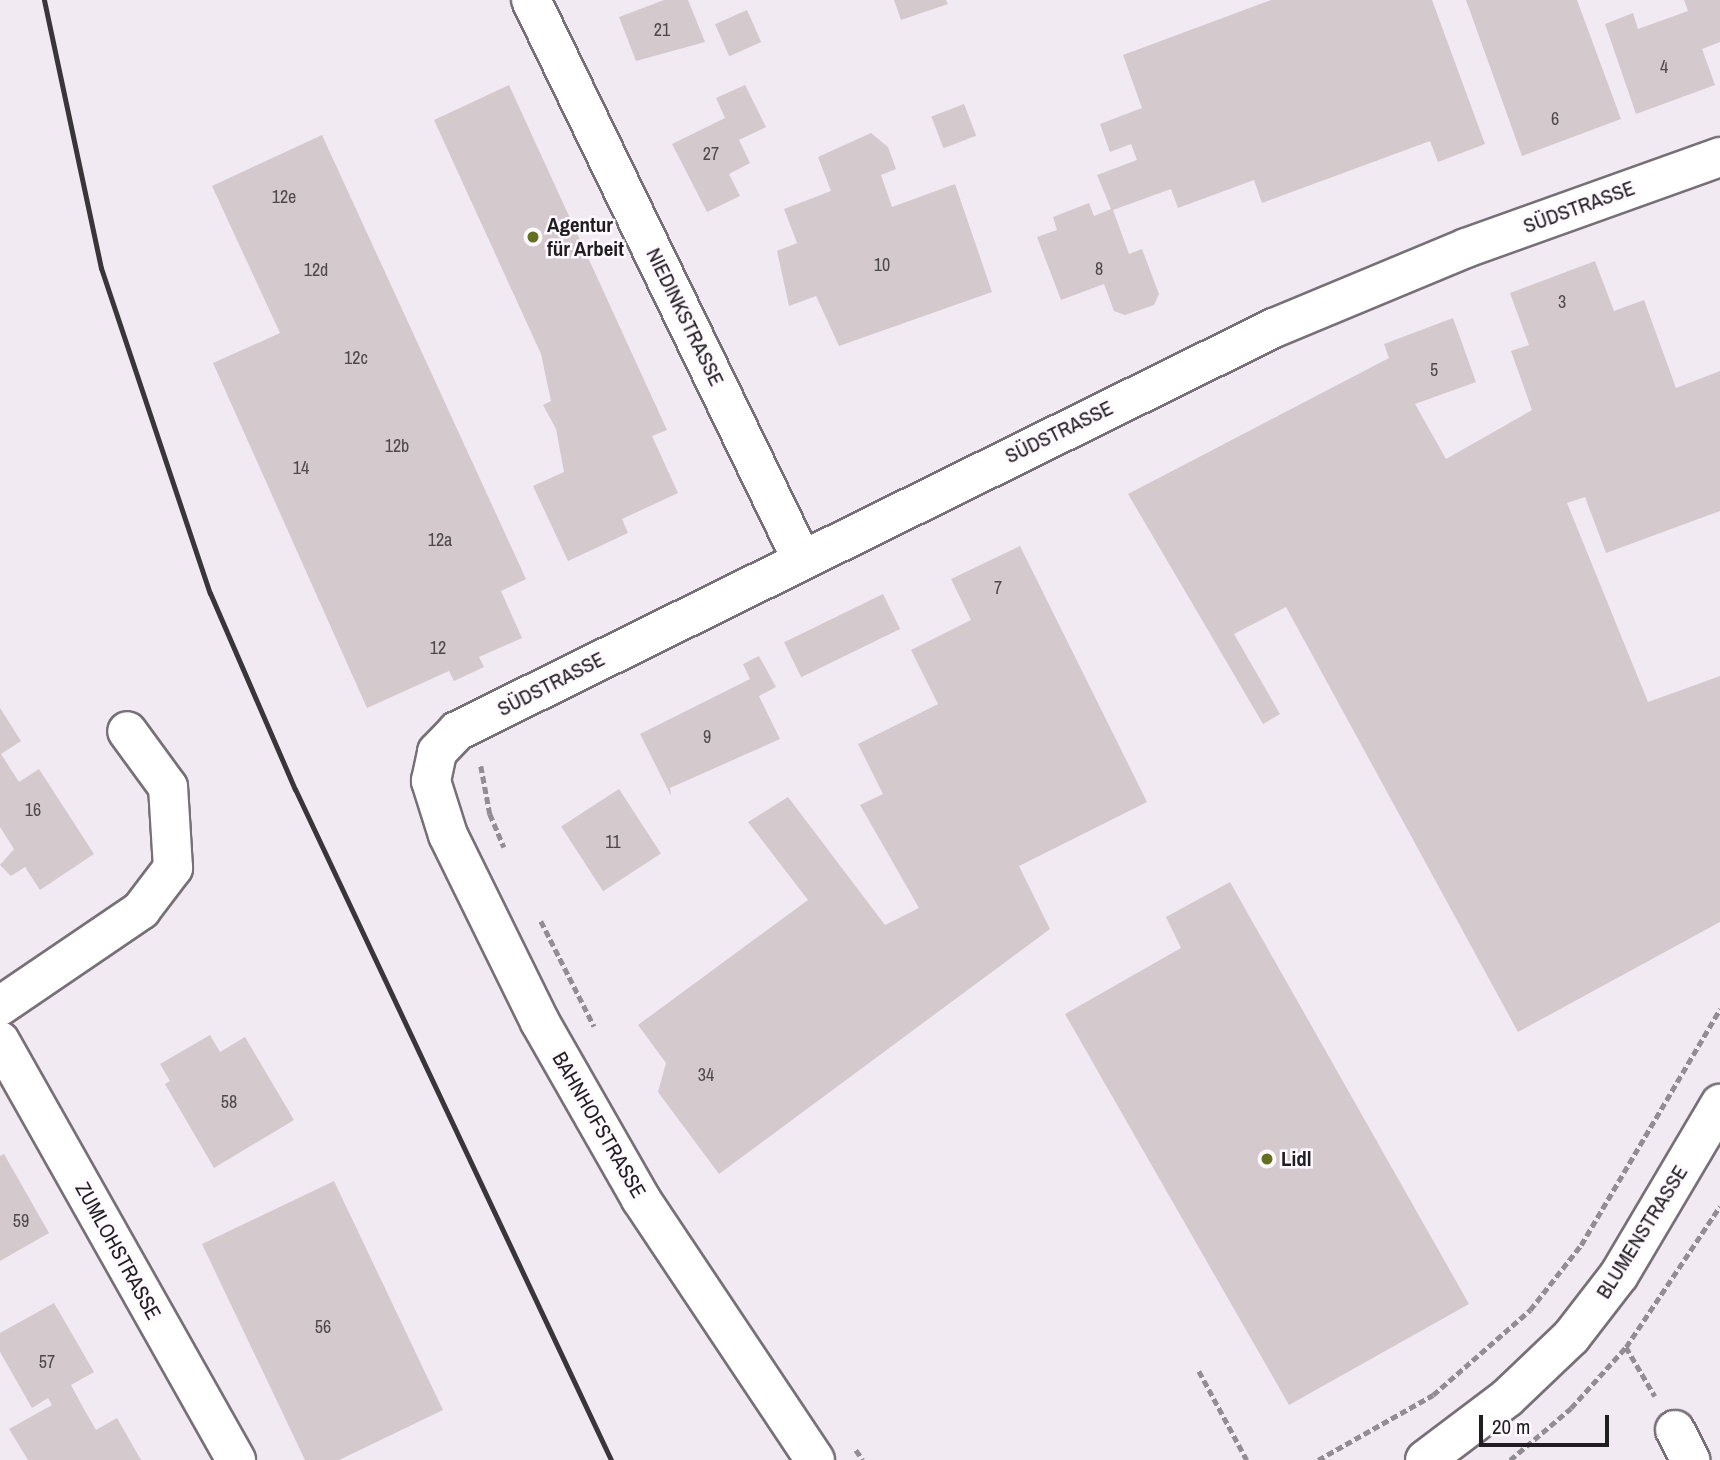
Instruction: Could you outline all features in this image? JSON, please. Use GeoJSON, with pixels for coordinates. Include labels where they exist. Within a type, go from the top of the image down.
{"type":"FeatureCollection","features":[{"type":"Feature","properties":{"kind":"street","name":"NIEDINKSTRASSE"},"geometry":{"type":"LineString","coordinates":[[534,1],[801,558]]}},
{"type":"Feature","properties":{"kind":"street","name":"SÜDSTRASSE"},"geometry":{"type":"LineString","coordinates":[[432,766],[457,731],[801,558],[1299,317],[1466,248],[1720,157]]}},
{"type":"Feature","properties":{"kind":"street"},"geometry":{"type":"LineString","coordinates":[[0,1006],[142,910],[173,867],[169,787],[127,731]]}},
{"type":"Feature","properties":{"kind":"street","name":"BAHNHOFSTRASSE"},"geometry":{"type":"LineString","coordinates":[[432,766],[448,835],[540,1022],[641,1199],[815,1460]]}},
{"type":"Feature","properties":{"kind":"street","name":"ZUMLOHSTRASSE"},"geometry":{"type":"LineString","coordinates":[[0,1041],[236,1460]]}},
{"type":"Feature","properties":{"kind":"street","name":"BLUMENSTRASSE"},"geometry":{"type":"LineString","coordinates":[[1425,1460],[1507,1398],[1571,1337],[1619,1275],[1720,1104]]}},
{"type":"Feature","properties":{"kind":"path"},"geometry":{"type":"LineString","coordinates":[[457,731],[480,759],[490,814],[507,853]]}},
{"type":"Feature","properties":{"kind":"path"},"geometry":{"type":"LineString","coordinates":[[535,909],[601,1040]]}},
{"type":"Feature","properties":{"kind":"path"},"geometry":{"type":"LineString","coordinates":[[1318,1460],[1433,1395],[1530,1310],[1581,1245],[1720,1009]]}},
{"type":"Feature","properties":{"kind":"path"},"geometry":{"type":"LineString","coordinates":[[1626,1347],[1683,1445]]}},
{"type":"Feature","properties":{"kind":"path"},"geometry":{"type":"LineString","coordinates":[[1199,1371],[1247,1460]]}},
{"type":"Feature","properties":{"kind":"path"},"geometry":{"type":"LineString","coordinates":[[849,1439],[863,1460]]}},
{"type":"Feature","properties":{"kind":"building"},"geometry":{"type":"Polygon","coordinates":[[[664,0],[688,0],[705,42],[636,61],[619,17],[664,0]]]}},
{"type":"Feature","properties":{"kind":"building"},"geometry":{"type":"Polygon","coordinates":[[[894,0],[946,0],[948,4],[901,20],[894,0]]]}},
{"type":"Feature","properties":{"kind":"building"},"geometry":{"type":"Polygon","coordinates":[[[1271,0],[1432,0],[1485,144],[1438,162],[1430,141],[1262,203],[1254,180],[1178,208],[1171,189],[1113,210],[1129,254],[1142,249],[1159,294],[1154,305],[1125,315],[1114,311],[1104,284],[1061,300],[1037,237],[1057,230],[1053,217],[1089,203],[1094,216],[1111,209],[1097,175],[1137,160],[1131,144],[1110,152],[1100,124],[1142,108],[1123,55],[1271,0]]]}},
{"type":"Feature","properties":{"kind":"building"},"geometry":{"type":"Polygon","coordinates":[[[1466,0],[1577,0],[1621,119],[1522,156],[1466,0]]]}},
{"type":"Feature","properties":{"kind":"building"},"geometry":{"type":"Polygon","coordinates":[[[1684,0],[1720,0],[1720,42],[1702,49],[1715,85],[1636,114],[1605,24],[1633,13],[1638,29],[1688,11],[1684,0]]]}},
{"type":"Feature","properties":{"kind":"building"},"geometry":{"type":"Polygon","coordinates":[[[747,10],[761,42],[729,56],[715,24],[747,10]]]}},
{"type":"Feature","properties":{"kind":"building","name":"Agentur für Arbeit"},"geometry":{"type":"Polygon","coordinates":[[[509,85],[667,430],[652,436],[678,493],[622,519],[628,533],[568,561],[533,486],[564,472],[556,429],[543,405],[551,401],[541,354],[434,120],[509,85]]]}},
{"type":"Feature","properties":{"kind":"building"},"geometry":{"type":"Polygon","coordinates":[[[745,85],[766,127],[739,140],[750,163],[729,174],[740,196],[707,212],[672,144],[725,118],[716,98],[745,85]]]}},
{"type":"Feature","properties":{"kind":"building"},"geometry":{"type":"Polygon","coordinates":[[[964,104],[976,136],[944,148],[931,117],[964,104]]]}},
{"type":"Feature","properties":{"kind":"building"},"geometry":{"type":"Polygon","coordinates":[[[871,133],[888,147],[896,169],[881,175],[892,207],[955,184],[992,292],[839,346],[816,296],[789,306],[777,251],[797,243],[784,209],[831,191],[818,157],[871,133]]]}},
{"type":"Feature","properties":{"kind":"building"},"geometry":{"type":"Polygon","coordinates":[[[322,135],[526,579],[501,591],[522,638],[479,657],[484,667],[454,681],[449,671],[367,708],[213,363],[280,333],[212,186],[322,135]]]}},
{"type":"Feature","properties":{"kind":"building"},"geometry":{"type":"Polygon","coordinates":[[[1595,261],[1614,311],[1644,300],[1676,388],[1720,371],[1720,511],[1606,553],[1585,497],[1567,503],[1648,702],[1720,676],[1720,922],[1518,1032],[1286,607],[1234,634],[1280,714],[1263,724],[1128,494],[1389,358],[1384,344],[1453,318],[1476,382],[1415,404],[1446,459],[1532,410],[1511,351],[1529,345],[1510,293],[1595,261]]]}},
{"type":"Feature","properties":{"kind":"building"},"geometry":{"type":"Polygon","coordinates":[[[1020,546],[1147,802],[1019,866],[1050,929],[719,1174],[658,1092],[666,1063],[638,1025],[808,900],[748,822],[788,797],[885,925],[919,908],[860,805],[883,794],[858,744],[938,704],[911,650],[971,620],[951,579],[1020,546]]]}},
{"type":"Feature","properties":{"kind":"building"},"geometry":{"type":"Polygon","coordinates":[[[883,594],[900,629],[801,677],[784,642],[883,594]]]}},
{"type":"Feature","properties":{"kind":"building"},"geometry":{"type":"Polygon","coordinates":[[[759,656],[776,687],[759,696],[780,739],[670,788],[671,796],[640,734],[750,679],[743,664],[759,656]]]}},
{"type":"Feature","properties":{"kind":"building"},"geometry":{"type":"Polygon","coordinates":[[[0,708],[21,741],[1,754],[19,782],[39,769],[94,854],[40,890],[25,867],[11,876],[0,865],[14,849],[0,827],[0,708]]]}},
{"type":"Feature","properties":{"kind":"building"},"geometry":{"type":"Polygon","coordinates":[[[619,789],[661,854],[603,891],[561,827],[619,789]]]}},
{"type":"Feature","properties":{"kind":"building","name":"Lidl"},"geometry":{"type":"Polygon","coordinates":[[[1230,882],[1469,1304],[1289,1405],[1065,1014],[1181,948],[1166,917],[1230,882]]]}},
{"type":"Feature","properties":{"kind":"building"},"geometry":{"type":"Polygon","coordinates":[[[210,1035],[220,1052],[245,1037],[294,1120],[214,1168],[165,1084],[170,1081],[160,1064],[210,1035]]]}},
{"type":"Feature","properties":{"kind":"building"},"geometry":{"type":"Polygon","coordinates":[[[4,1154],[49,1233],[0,1261],[0,1156],[4,1154]]]}},
{"type":"Feature","properties":{"kind":"building"},"geometry":{"type":"Polygon","coordinates":[[[334,1181],[443,1410],[339,1460],[305,1460],[202,1244],[334,1181]]]}},
{"type":"Feature","properties":{"kind":"building"},"geometry":{"type":"Polygon","coordinates":[[[54,1303],[94,1372],[71,1385],[85,1411],[96,1430],[117,1418],[141,1460],[28,1460],[9,1429],[52,1405],[48,1398],[32,1408],[0,1352],[0,1333],[54,1303]]]}},
{"type":"Feature","properties":{"kind":"railway"},"geometry":{"type":"LineString","coordinates":[[44,0],[101,268],[210,593],[295,789],[611,1460]]}},
{"type":"Feature","properties":{"kind":"place","name":"Agentur für Arbeit"},"geometry":{"type":"Point","coordinates":[533,237]}},
{"type":"Feature","properties":{"kind":"place","name":"Lidl"},"geometry":{"type":"Point","coordinates":[1267,1159]}}]}
